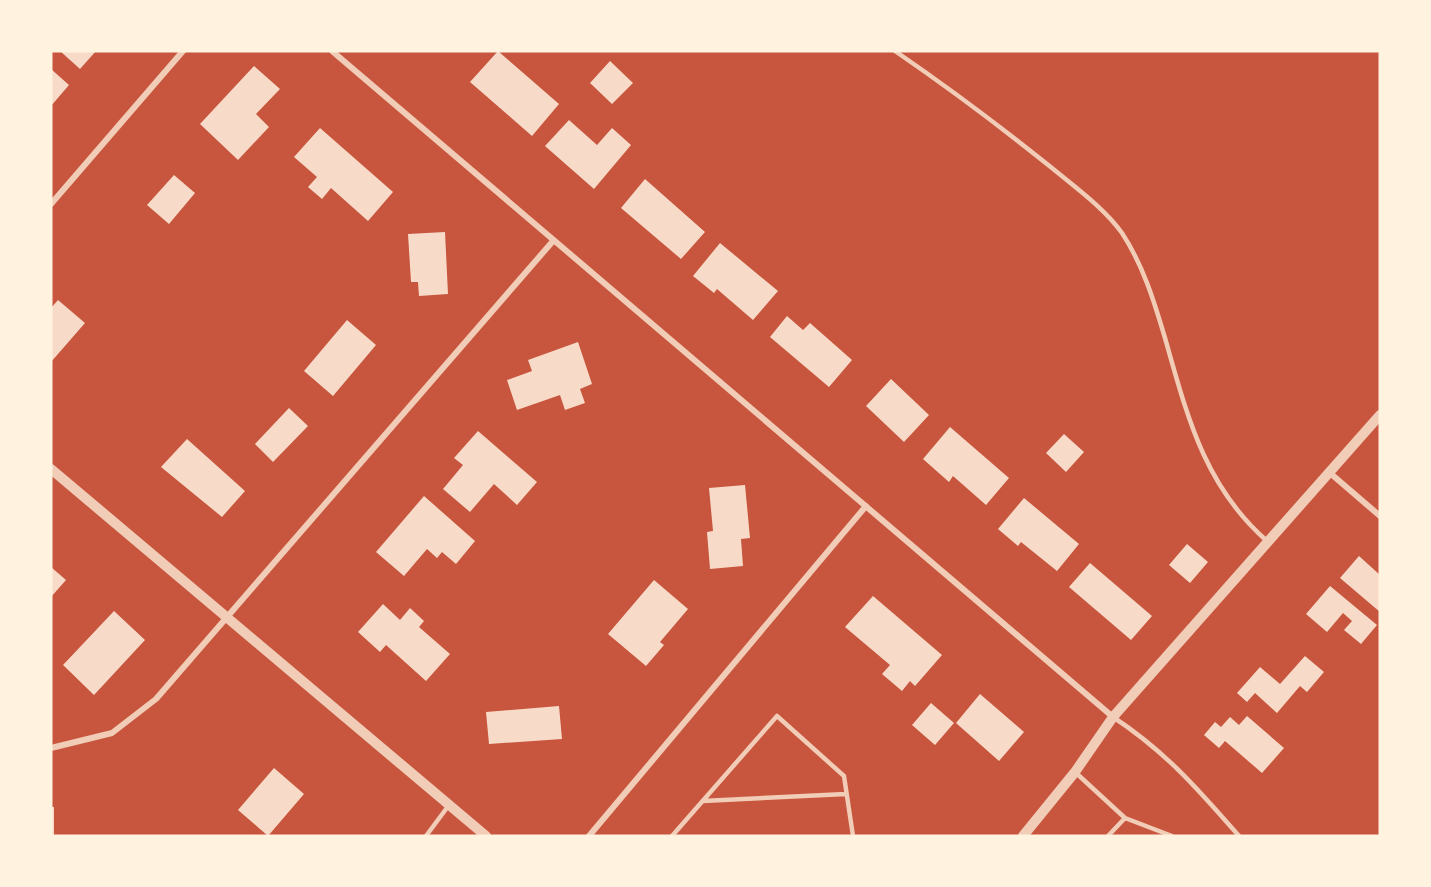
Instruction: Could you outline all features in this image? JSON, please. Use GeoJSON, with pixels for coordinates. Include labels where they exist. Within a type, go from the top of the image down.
{"type":"FeatureCollection","features":[{"type":"Feature","properties":{"kind":"street"},"geometry":{"type":"LineString","coordinates":[[51,204],[183,51]]}},
{"type":"Feature","properties":{"kind":"street"},"geometry":{"type":"LineString","coordinates":[[332,51],[1113,717]]}},
{"type":"Feature","properties":{"kind":"street"},"geometry":{"type":"LineString","coordinates":[[51,748],[112,733],[156,699],[553,241]]}},
{"type":"Feature","properties":{"kind":"street"},"geometry":{"type":"LineString","coordinates":[[1023,836],[1075,772],[1113,717],[1380,415]]}},
{"type":"Feature","properties":{"kind":"street"},"geometry":{"type":"LineString","coordinates":[[51,469],[486,836]]}},
{"type":"Feature","properties":{"kind":"street"},"geometry":{"type":"LineString","coordinates":[[1330,473],[1380,516]]}},
{"type":"Feature","properties":{"kind":"street"},"geometry":{"type":"LineString","coordinates":[[590,836],[866,506]]}},
{"type":"Feature","properties":{"kind":"lane"},"geometry":{"type":"LineString","coordinates":[[895,51],[996,123],[1083,193],[1121,232],[1148,282],[1192,428],[1222,491],[1246,523],[1269,543]]}},
{"type":"Feature","properties":{"kind":"lane"},"geometry":{"type":"LineString","coordinates":[[672,836],[777,716],[844,776],[853,836]]}},
{"type":"Feature","properties":{"kind":"lane"},"geometry":{"type":"LineString","coordinates":[[1113,717],[1148,740],[1176,765],[1239,836]]}},
{"type":"Feature","properties":{"kind":"lane"},"geometry":{"type":"LineString","coordinates":[[1075,772],[1125,818],[1172,836]]}},
{"type":"Feature","properties":{"kind":"lane"},"geometry":{"type":"LineString","coordinates":[[703,801],[846,794]]}},
{"type":"Feature","properties":{"kind":"lane"},"geometry":{"type":"LineString","coordinates":[[426,836],[449,805]]}},
{"type":"Feature","properties":{"kind":"lane"},"geometry":{"type":"LineString","coordinates":[[1108,836],[1125,818]]}},
{"type":"Feature","properties":{"kind":"building"},"geometry":{"type":"Polygon","coordinates":[[[60,51],[96,51],[80,69],[60,51]]]}},
{"type":"Feature","properties":{"kind":"building"},"geometry":{"type":"Polygon","coordinates":[[[498,51],[559,104],[532,136],[470,82],[498,51]]]}},
{"type":"Feature","properties":{"kind":"building"},"geometry":{"type":"Polygon","coordinates":[[[610,61],[633,83],[612,104],[590,83],[610,61]]]}},
{"type":"Feature","properties":{"kind":"building"},"geometry":{"type":"Polygon","coordinates":[[[254,66],[280,89],[256,114],[269,127],[238,160],[200,124],[254,66]]]}},
{"type":"Feature","properties":{"kind":"building"},"geometry":{"type":"Polygon","coordinates":[[[51,69],[69,85],[51,106],[51,69]]]}},
{"type":"Feature","properties":{"kind":"building"},"geometry":{"type":"Polygon","coordinates":[[[569,120],[597,145],[612,128],[631,145],[594,189],[545,146],[569,120]]]}},
{"type":"Feature","properties":{"kind":"building"},"geometry":{"type":"Polygon","coordinates":[[[320,128],[393,192],[368,221],[331,188],[322,199],[308,187],[317,177],[294,157],[320,128]]]}},
{"type":"Feature","properties":{"kind":"building"},"geometry":{"type":"Polygon","coordinates":[[[174,175],[195,193],[169,224],[147,205],[174,175]]]}},
{"type":"Feature","properties":{"kind":"building"},"geometry":{"type":"Polygon","coordinates":[[[645,179],[705,232],[681,259],[621,208],[645,179]]]}},
{"type":"Feature","properties":{"kind":"building"},"geometry":{"type":"Polygon","coordinates":[[[445,232],[448,294],[419,296],[418,282],[411,282],[408,234],[445,232]]]}},
{"type":"Feature","properties":{"kind":"building"},"geometry":{"type":"Polygon","coordinates":[[[720,243],[778,291],[753,320],[717,289],[714,293],[693,276],[720,243]]]}},
{"type":"Feature","properties":{"kind":"building"},"geometry":{"type":"Polygon","coordinates":[[[58,300],[85,323],[51,362],[51,308],[58,300]]]}},
{"type":"Feature","properties":{"kind":"building"},"geometry":{"type":"Polygon","coordinates":[[[787,316],[803,330],[810,323],[852,360],[829,387],[770,337],[787,316]]]}},
{"type":"Feature","properties":{"kind":"building"},"geometry":{"type":"Polygon","coordinates":[[[347,320],[376,345],[333,396],[304,371],[347,320]]]}},
{"type":"Feature","properties":{"kind":"building"},"geometry":{"type":"Polygon","coordinates":[[[578,342],[592,384],[580,389],[585,403],[565,410],[560,395],[517,410],[507,380],[532,371],[528,360],[578,342]]]}},
{"type":"Feature","properties":{"kind":"building"},"geometry":{"type":"Polygon","coordinates":[[[891,379],[929,415],[904,442],[866,406],[891,379]]]}},
{"type":"Feature","properties":{"kind":"building"},"geometry":{"type":"Polygon","coordinates":[[[289,408],[308,426],[273,462],[255,444],[289,408]]]}},
{"type":"Feature","properties":{"kind":"building"},"geometry":{"type":"Polygon","coordinates":[[[950,427],[1009,478],[986,505],[953,476],[949,482],[923,459],[950,427]]]}},
{"type":"Feature","properties":{"kind":"building"},"geometry":{"type":"Polygon","coordinates":[[[478,431],[537,482],[517,505],[494,484],[470,512],[443,489],[463,465],[454,458],[478,431]]]}},
{"type":"Feature","properties":{"kind":"building"},"geometry":{"type":"Polygon","coordinates":[[[1064,434],[1084,452],[1066,472],[1046,453],[1064,434]]]}},
{"type":"Feature","properties":{"kind":"building"},"geometry":{"type":"Polygon","coordinates":[[[187,439],[245,491],[222,517],[161,467],[187,439]]]}},
{"type":"Feature","properties":{"kind":"building"},"geometry":{"type":"Polygon","coordinates":[[[745,485],[750,538],[741,539],[743,566],[710,569],[707,532],[713,531],[709,488],[745,485]]]}},
{"type":"Feature","properties":{"kind":"building"},"geometry":{"type":"Polygon","coordinates":[[[424,496],[475,541],[456,564],[442,552],[437,558],[427,549],[404,576],[376,552],[424,496]]]}},
{"type":"Feature","properties":{"kind":"building"},"geometry":{"type":"Polygon","coordinates":[[[1024,498],[1079,544],[1057,571],[1021,542],[1018,546],[998,529],[1024,498]]]}},
{"type":"Feature","properties":{"kind":"building"},"geometry":{"type":"Polygon","coordinates":[[[1187,544],[1208,562],[1190,583],[1169,565],[1187,544]]]}},
{"type":"Feature","properties":{"kind":"building"},"geometry":{"type":"Polygon","coordinates":[[[1359,556],[1380,575],[1380,612],[1340,578],[1359,556]]]}},
{"type":"Feature","properties":{"kind":"building"},"geometry":{"type":"Polygon","coordinates":[[[1090,563],[1152,616],[1131,640],[1069,587],[1090,563]]]}},
{"type":"Feature","properties":{"kind":"building"},"geometry":{"type":"Polygon","coordinates":[[[51,567],[66,580],[51,597],[51,567]]]}},
{"type":"Feature","properties":{"kind":"building"},"geometry":{"type":"Polygon","coordinates":[[[654,580],[688,609],[660,642],[664,645],[646,666],[608,634],[654,580]]]}},
{"type":"Feature","properties":{"kind":"building"},"geometry":{"type":"Polygon","coordinates":[[[1330,586],[1377,625],[1361,644],[1344,630],[1352,621],[1343,613],[1327,632],[1306,614],[1330,586]]]}},
{"type":"Feature","properties":{"kind":"building"},"geometry":{"type":"Polygon","coordinates":[[[873,596],[942,655],[915,686],[910,681],[902,691],[882,674],[890,665],[845,627],[873,596]]]}},
{"type":"Feature","properties":{"kind":"building"},"geometry":{"type":"Polygon","coordinates":[[[383,604],[400,620],[410,608],[424,621],[419,627],[450,654],[426,681],[386,645],[380,652],[358,632],[383,604]]]}},
{"type":"Feature","properties":{"kind":"building"},"geometry":{"type":"Polygon","coordinates":[[[114,611],[145,640],[94,695],[63,665],[114,611]]]}},
{"type":"Feature","properties":{"kind":"building"},"geometry":{"type":"Polygon","coordinates":[[[1305,656],[1324,672],[1307,692],[1300,686],[1277,713],[1255,693],[1247,702],[1237,693],[1260,667],[1280,684],[1305,656]]]}},
{"type":"Feature","properties":{"kind":"building"},"geometry":{"type":"Polygon","coordinates":[[[980,694],[1024,732],[999,761],[956,723],[980,694]]]}},
{"type":"Feature","properties":{"kind":"building"},"geometry":{"type":"Polygon","coordinates":[[[931,703],[954,723],[935,745],[912,725],[931,703]]]}},
{"type":"Feature","properties":{"kind":"building"},"geometry":{"type":"Polygon","coordinates":[[[559,706],[562,739],[489,744],[486,712],[559,706]]]}},
{"type":"Feature","properties":{"kind":"building"},"geometry":{"type":"Polygon","coordinates":[[[1247,716],[1284,748],[1262,773],[1225,741],[1219,748],[1204,735],[1215,722],[1221,727],[1230,717],[1239,725],[1247,716]]]}},
{"type":"Feature","properties":{"kind":"building"},"geometry":{"type":"Polygon","coordinates":[[[274,768],[304,794],[268,836],[238,810],[274,768]]]}},
{"type":"Feature","properties":{"kind":"building"},"geometry":{"type":"Polygon","coordinates":[[[51,807],[54,807],[54,836],[51,836],[51,807]]]}}]}
